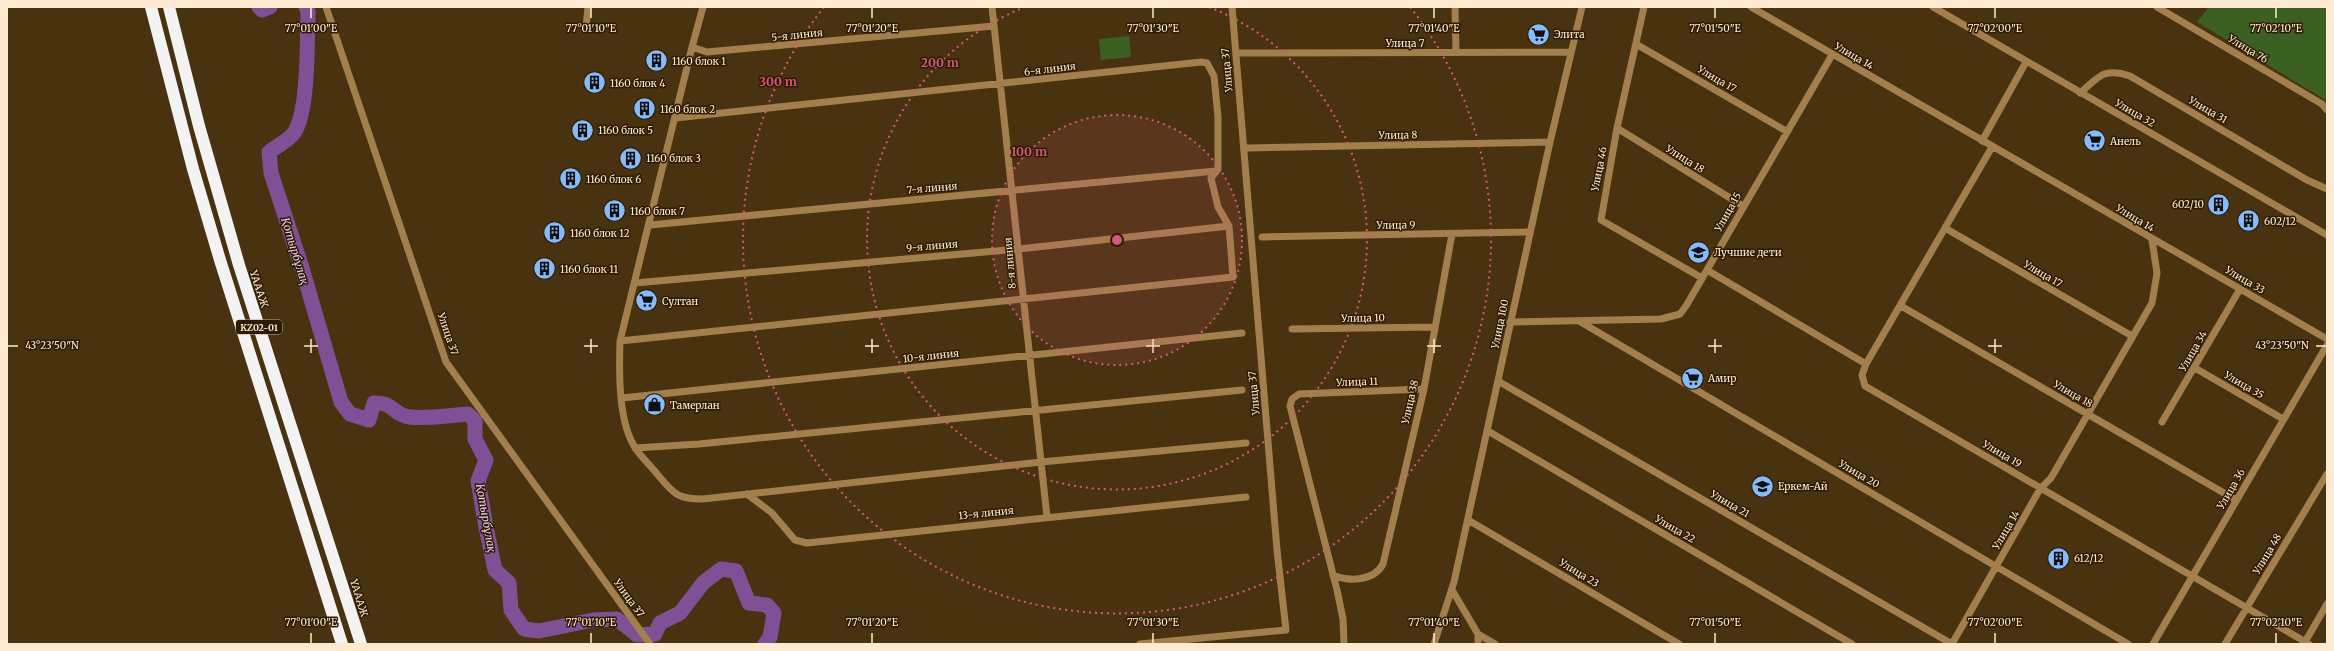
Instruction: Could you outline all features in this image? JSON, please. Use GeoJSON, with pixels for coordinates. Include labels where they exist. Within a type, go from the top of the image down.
{"type":"FeatureCollection","features":[{"type":"Feature","properties":{"kind":"highway","name":"KZ02-01"},"geometry":{"type":"LineString","coordinates":[[151,7],[193,169],[342,644]]}},
{"type":"Feature","properties":{"kind":"highway","name":"ҮАААЖ"},"geometry":{"type":"LineString","coordinates":[[169,7],[199,126],[239,265],[361,644]]}},
{"type":"Feature","properties":{"kind":"street","name":"Улица 37"},"geometry":{"type":"LineString","coordinates":[[326,7],[446,362],[650,644]]}},
{"type":"Feature","properties":{"kind":"street"},"geometry":{"type":"LineString","coordinates":[[586,28],[588,7]]}},
{"type":"Feature","properties":{"kind":"street"},"geometry":{"type":"LineString","coordinates":[[703,7],[620,341],[619,366],[625,423],[635,448],[677,496],[688,499],[703,499],[1041,462],[1246,443]]}},
{"type":"Feature","properties":{"kind":"street","name":"8-я линия"},"geometry":{"type":"LineString","coordinates":[[992,7],[999,85],[1019,248],[1028,356],[1047,517]]}},
{"type":"Feature","properties":{"kind":"street","name":"Улица 37"},"geometry":{"type":"LineString","coordinates":[[1140,644],[1286,630],[1276,542],[1232,7]]}},
{"type":"Feature","properties":{"kind":"street"},"geometry":{"type":"LineString","coordinates":[[1455,7],[1456,52]]}},
{"type":"Feature","properties":{"kind":"street","name":"Улица 100"},"geometry":{"type":"LineString","coordinates":[[1434,644],[1452,590],[1550,142],[1582,7]]}},
{"type":"Feature","properties":{"kind":"street","name":"Улица 46"},"geometry":{"type":"LineString","coordinates":[[1644,7],[1617,128],[1601,220],[1702,278]]}},
{"type":"Feature","properties":{"kind":"street","name":"Улица 14"},"geometry":{"type":"LineString","coordinates":[[1751,7],[2152,240],[2158,273],[2152,303],[2051,478],[2040,489],[1952,644]]}},
{"type":"Feature","properties":{"kind":"street","name":"Улица 32"},"geometry":{"type":"LineString","coordinates":[[1933,7],[2327,235]]}},
{"type":"Feature","properties":{"kind":"street","name":"Улица 76"},"geometry":{"type":"LineString","coordinates":[[2157,7],[2322,104],[2327,110]]}},
{"type":"Feature","properties":{"kind":"street","name":"5-я линия"},"geometry":{"type":"LineString","coordinates":[[692,47],[707,52],[743,51],[994,26]]}},
{"type":"Feature","properties":{"kind":"street","name":"Улица 17"},"geometry":{"type":"LineString","coordinates":[[1636,44],[1786,131]]}},
{"type":"Feature","properties":{"kind":"street","name":"Улица 7"},"geometry":{"type":"LineString","coordinates":[[1240,53],[1571,52]]}},
{"type":"Feature","properties":{"kind":"street","name":"Улица 15"},"geometry":{"type":"LineString","coordinates":[[1510,322],[1672,317],[1680,314],[1707,270],[1786,131],[1832,55]]}},
{"type":"Feature","properties":{"kind":"street","name":"6-я линия"},"geometry":{"type":"LineString","coordinates":[[675,118],[999,85],[1201,62],[1207,63],[1214,76],[1218,117],[1218,169],[1211,178],[1213,192],[1218,207],[1229,226],[1233,277],[1023,298]]}},
{"type":"Feature","properties":{"kind":"street"},"geometry":{"type":"LineString","coordinates":[[1982,141],[2026,62]]}},
{"type":"Feature","properties":{"kind":"street","name":"Улица 31"},"geometry":{"type":"LineString","coordinates":[[2080,93],[2102,74],[2115,71],[2130,76],[2307,180],[2327,189]]}},
{"type":"Feature","properties":{"kind":"street","name":"Улица 18"},"geometry":{"type":"LineString","coordinates":[[1617,128],[1743,206]]}},
{"type":"Feature","properties":{"kind":"street","name":"Улица 8"},"geometry":{"type":"LineString","coordinates":[[1247,148],[1550,142]]}},
{"type":"Feature","properties":{"kind":"street"},"geometry":{"type":"LineString","coordinates":[[1707,270],[1866,364],[1992,147]]}},
{"type":"Feature","properties":{"kind":"street","name":"7-я линия"},"geometry":{"type":"LineString","coordinates":[[650,224],[1216,171]]}},
{"type":"Feature","properties":{"kind":"street","name":"9-я линия"},"geometry":{"type":"LineString","coordinates":[[635,283],[1019,248],[1229,226]]}},
{"type":"Feature","properties":{"kind":"street","name":"Улица 17"},"geometry":{"type":"LineString","coordinates":[[1945,228],[2132,336]]}},
{"type":"Feature","properties":{"kind":"street","name":"Улица 9"},"geometry":{"type":"LineString","coordinates":[[1262,237],[1530,232]]}},
{"type":"Feature","properties":{"kind":"street","name":"Улица 38"},"geometry":{"type":"LineString","coordinates":[[1333,575],[1342,578],[1367,578],[1379,572],[1383,564],[1424,389],[1452,234]]}},
{"type":"Feature","properties":{"kind":"street","name":"Улица 33"},"geometry":{"type":"LineString","coordinates":[[2152,240],[2327,339]]}},
{"type":"Feature","properties":{"kind":"street","name":"Улица 34"},"geometry":{"type":"LineString","coordinates":[[2162,422],[2240,289]]}},
{"type":"Feature","properties":{"kind":"street"},"geometry":{"type":"LineString","coordinates":[[620,341],[1023,298]]}},
{"type":"Feature","properties":{"kind":"street","name":"Улица 18"},"geometry":{"type":"LineString","coordinates":[[1901,306],[2236,500]]}},
{"type":"Feature","properties":{"kind":"street","name":"Улица 20"},"geometry":{"type":"LineString","coordinates":[[1579,321],[2128,644]]}},
{"type":"Feature","properties":{"kind":"street","name":"Улица 10"},"geometry":{"type":"LineString","coordinates":[[1292,329],[1435,327]]}},
{"type":"Feature","properties":{"kind":"street","name":"10-я линия"},"geometry":{"type":"LineString","coordinates":[[622,398],[1242,333]]}},
{"type":"Feature","properties":{"kind":"street","name":"Улица 36"},"geometry":{"type":"LineString","coordinates":[[2153,644],[2327,345]]}},
{"type":"Feature","properties":{"kind":"street","name":"Улица 19"},"geometry":{"type":"LineString","coordinates":[[1866,364],[1862,375],[1864,386],[2307,643]]}},
{"type":"Feature","properties":{"kind":"street","name":"Улица 35"},"geometry":{"type":"LineString","coordinates":[[2195,368],[2283,419]]}},
{"type":"Feature","properties":{"kind":"street","name":"Улица 21"},"geometry":{"type":"LineString","coordinates":[[1498,381],[1952,644]]}},
{"type":"Feature","properties":{"kind":"street","name":"Улица 11"},"geometry":{"type":"LineString","coordinates":[[1333,575],[1290,406],[1292,398],[1299,394],[1424,389]]}},
{"type":"Feature","properties":{"kind":"street"},"geometry":{"type":"LineString","coordinates":[[635,448],[698,444],[1034,409],[1242,390]]}},
{"type":"Feature","properties":{"kind":"street","name":"Улица 22"},"geometry":{"type":"LineString","coordinates":[[1488,431],[1852,644]]}},
{"type":"Feature","properties":{"kind":"street","name":"Улица 48"},"geometry":{"type":"LineString","coordinates":[[2225,644],[2327,474]]}},
{"type":"Feature","properties":{"kind":"street","name":"13-я линия"},"geometry":{"type":"LineString","coordinates":[[747,494],[772,513],[795,540],[800,543],[1246,497]]}},
{"type":"Feature","properties":{"kind":"street","name":"Улица 23"},"geometry":{"type":"LineString","coordinates":[[1468,520],[1680,644]]}},
{"type":"Feature","properties":{"kind":"street"},"geometry":{"type":"LineString","coordinates":[[1333,575],[1343,619],[1344,644]]}},
{"type":"Feature","properties":{"kind":"street"},"geometry":{"type":"LineString","coordinates":[[1452,590],[1478,634],[1494,644]]}},
{"type":"Feature","properties":{"kind":"street"},"geometry":{"type":"LineString","coordinates":[[2307,643],[2327,604]]}},
{"type":"Feature","properties":{"kind":"street"},"geometry":{"type":"LineString","coordinates":[[1478,634],[1478,644]]}},
{"type":"Feature","properties":{"kind":"green space"},"geometry":{"type":"Polygon","coordinates":[[[2209,7],[2327,7],[2327,101],[2197,22],[2209,7]]]}},
{"type":"Feature","properties":{"kind":"green space"},"geometry":{"type":"Polygon","coordinates":[[[1129,36],[1131,57],[1101,60],[1099,39],[1129,36]]]}},
{"type":"Feature","properties":{"kind":"waterway","name":"Қотырбұлақ"},"geometry":{"type":"LineString","coordinates":[[259,7],[262,10],[270,7]]}},
{"type":"Feature","properties":{"kind":"waterway","name":"Қотырбұлақ"},"geometry":{"type":"LineString","coordinates":[[306,7],[308,12],[305,92],[299,123],[292,136],[269,152],[271,173],[302,268],[341,402],[350,414],[369,420],[374,403],[380,403],[389,406],[405,416],[427,417],[468,414],[475,421],[475,439],[486,460],[478,481],[495,570],[509,583],[511,610],[524,629],[539,631],[593,620],[617,619],[637,635],[655,634],[660,623],[680,613],[703,583],[721,569],[736,571],[749,603],[767,605],[774,613],[770,637],[765,644]]}},
{"type":"Feature","properties":{"kind":"place","name":"Элита"},"geometry":{"type":"Point","coordinates":[1539,34]}},
{"type":"Feature","properties":{"kind":"place","name":"1160 блок 1"},"geometry":{"type":"Point","coordinates":[657,61]}},
{"type":"Feature","properties":{"kind":"place","name":"1160 блок 4"},"geometry":{"type":"Point","coordinates":[595,83]}},
{"type":"Feature","properties":{"kind":"place","name":"1160 блок 2"},"geometry":{"type":"Point","coordinates":[644,109]}},
{"type":"Feature","properties":{"kind":"place","name":"1160 блок 5"},"geometry":{"type":"Point","coordinates":[583,130]}},
{"type":"Feature","properties":{"kind":"place","name":"Анель"},"geometry":{"type":"Point","coordinates":[2095,141]}},
{"type":"Feature","properties":{"kind":"place","name":"1160 блок 3"},"geometry":{"type":"Point","coordinates":[631,158]}},
{"type":"Feature","properties":{"kind":"place","name":"1160 блок 6"},"geometry":{"type":"Point","coordinates":[571,179]}},
{"type":"Feature","properties":{"kind":"place","name":"602/10"},"geometry":{"type":"Point","coordinates":[2219,204]}},
{"type":"Feature","properties":{"kind":"place","name":"1160 блок 7"},"geometry":{"type":"Point","coordinates":[615,211]}},
{"type":"Feature","properties":{"kind":"place","name":"602/12"},"geometry":{"type":"Point","coordinates":[2249,221]}},
{"type":"Feature","properties":{"kind":"place","name":"1160 блок 12"},"geometry":{"type":"Point","coordinates":[554,233]}},
{"type":"Feature","properties":{"kind":"place","name":"Лучшие дети"},"geometry":{"type":"Point","coordinates":[1699,252]}},
{"type":"Feature","properties":{"kind":"place","name":"1160 блок 11"},"geometry":{"type":"Point","coordinates":[544,269]}},
{"type":"Feature","properties":{"kind":"place","name":"Султан"},"geometry":{"type":"Point","coordinates":[646,301]}},
{"type":"Feature","properties":{"kind":"place","name":"Амир"},"geometry":{"type":"Point","coordinates":[1693,378]}},
{"type":"Feature","properties":{"kind":"place","name":"Тамерлан"},"geometry":{"type":"Point","coordinates":[655,405]}},
{"type":"Feature","properties":{"kind":"place","name":"Еркем-Ай"},"geometry":{"type":"Point","coordinates":[1763,486]}},
{"type":"Feature","properties":{"kind":"place","name":"612/12"},"geometry":{"type":"Point","coordinates":[2058,558]}}]}
